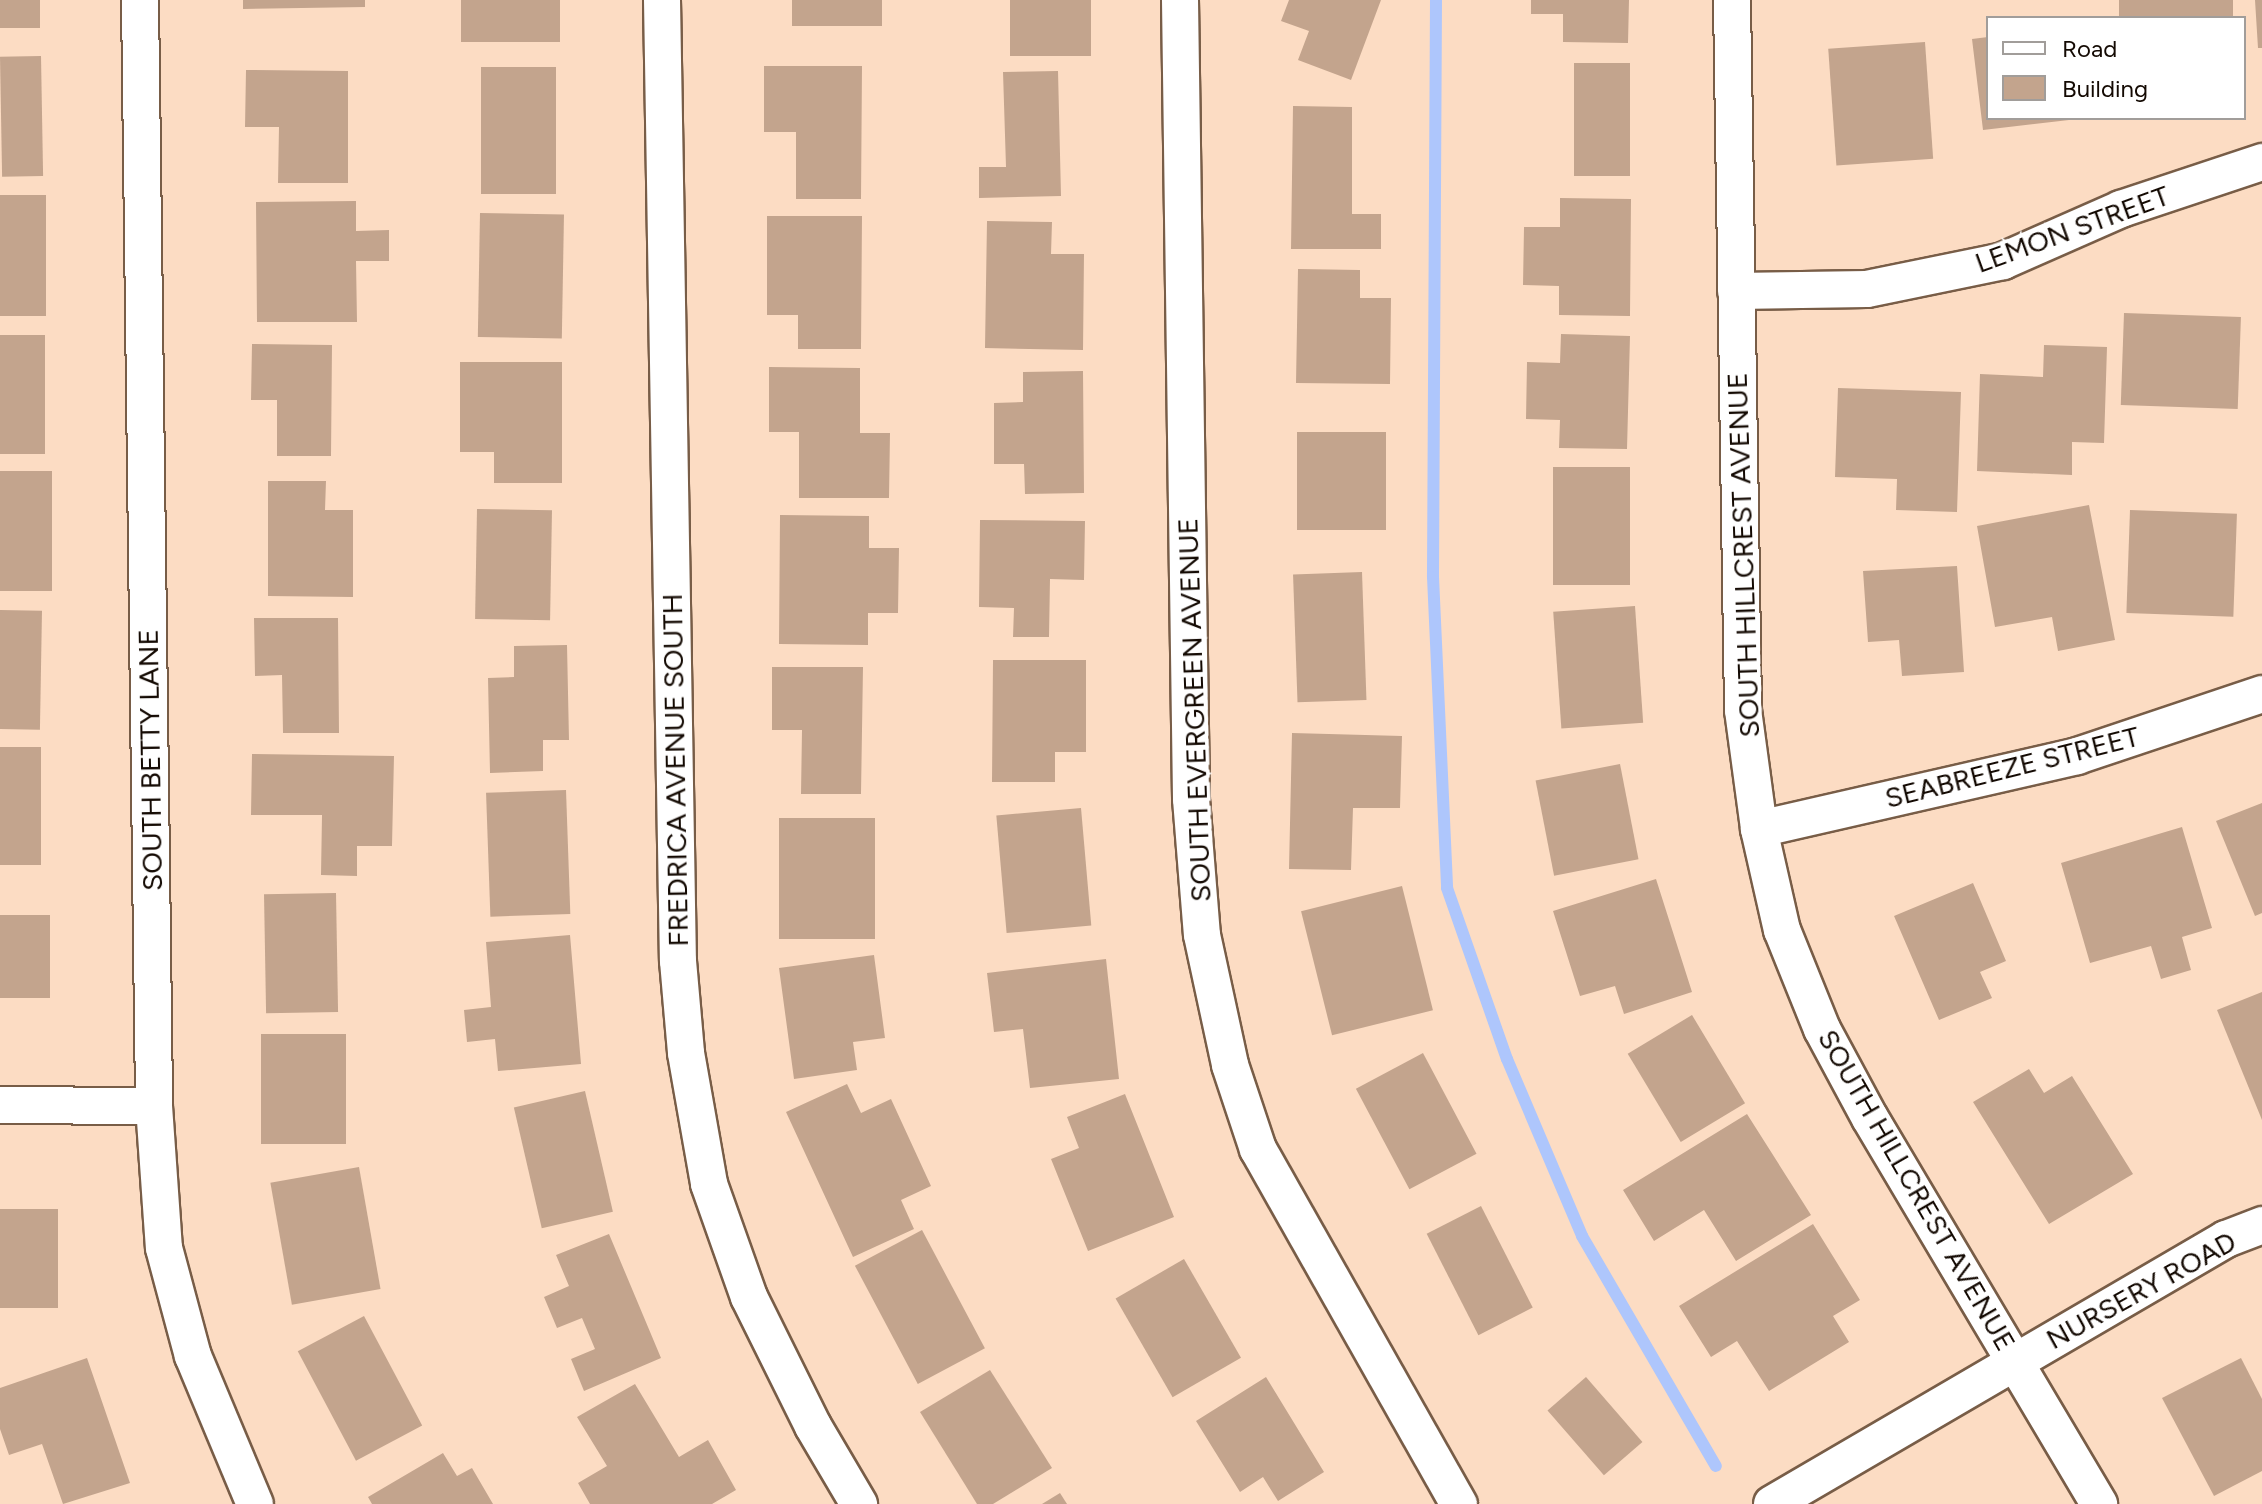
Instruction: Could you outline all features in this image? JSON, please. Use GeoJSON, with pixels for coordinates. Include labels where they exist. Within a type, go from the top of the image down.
{"type":"FeatureCollection","features":[{"type":"Feature","properties":{"kind":"street","name":"SOUTH BETTY LANE"},"geometry":{"type":"LineString","coordinates":[[140,0],[154,1106],[164,1248],[193,1356],[255,1504]]}},
{"type":"Feature","properties":{"kind":"street","name":"FREDRICA AVENUE SOUTH"},"geometry":{"type":"LineString","coordinates":[[662,0],[678,961],[686,1053],[709,1184],[749,1297],[813,1426],[859,1504]]}},
{"type":"Feature","properties":{"kind":"street","name":"SOUTH EVERGREEN AVENUE"},"geometry":{"type":"LineString","coordinates":[[1180,0],[1191,799],[1202,935],[1230,1065],[1258,1149],[1459,1504]]}},
{"type":"Feature","properties":{"kind":"street","name":"SOUTH HILLCREST AVENUE"},"geometry":{"type":"LineString","coordinates":[[1732,0],[1743,710],[1759,829],[1782,930],[1822,1029],[2099,1504]]}},
{"type":"Feature","properties":{"kind":"street","name":"LEMON STREET"},"geometry":{"type":"LineString","coordinates":[[1736,291],[1867,289],[2003,261],[2121,209],[2262,162]]}},
{"type":"Feature","properties":{"kind":"street","name":"SEABREEZE STREET"},"geometry":{"type":"LineString","coordinates":[[1759,829],[2077,756],[2262,694]]}},
{"type":"Feature","properties":{"kind":"street"},"geometry":{"type":"LineString","coordinates":[[0,1105],[154,1106]]}},
{"type":"Feature","properties":{"kind":"street","name":"NURSERY ROAD"},"geometry":{"type":"LineString","coordinates":[[1772,1504],[2226,1239],[2262,1225]]}},
{"type":"Feature","properties":{"kind":"building"},"geometry":{"type":"Polygon","coordinates":[[[0,0],[40,0],[40,28],[0,28],[0,0]]]}},
{"type":"Feature","properties":{"kind":"building"},"geometry":{"type":"Polygon","coordinates":[[[243,0],[365,0],[365,7],[243,9],[243,0]]]}},
{"type":"Feature","properties":{"kind":"building"},"geometry":{"type":"Polygon","coordinates":[[[461,0],[560,0],[560,42],[461,42],[461,0]]]}},
{"type":"Feature","properties":{"kind":"building"},"geometry":{"type":"Polygon","coordinates":[[[792,0],[882,0],[882,26],[792,26],[792,0]]]}},
{"type":"Feature","properties":{"kind":"building"},"geometry":{"type":"Polygon","coordinates":[[[1010,0],[1091,0],[1091,56],[1010,56],[1010,0]]]}},
{"type":"Feature","properties":{"kind":"building"},"geometry":{"type":"Polygon","coordinates":[[[1289,0],[1381,0],[1351,80],[1298,60],[1309,31],[1281,21],[1289,0]]]}},
{"type":"Feature","properties":{"kind":"building"},"geometry":{"type":"Polygon","coordinates":[[[1531,0],[1629,0],[1628,43],[1563,42],[1563,14],[1531,14],[1531,0]]]}},
{"type":"Feature","properties":{"kind":"building"},"geometry":{"type":"Polygon","coordinates":[[[2119,0],[2233,0],[2233,16],[2119,16],[2119,0]]]}},
{"type":"Feature","properties":{"kind":"building"},"geometry":{"type":"Polygon","coordinates":[[[2255,0],[2262,0],[2262,48],[2258,48],[2255,0]]]}},
{"type":"Feature","properties":{"kind":"building"},"geometry":{"type":"Polygon","coordinates":[[[1986,37],[1986,120],[2069,120],[1983,130],[1972,39],[1986,37]]]}},
{"type":"Feature","properties":{"kind":"building"},"geometry":{"type":"Polygon","coordinates":[[[1925,42],[1933,159],[1836,165],[1828,49],[1925,42]]]}},
{"type":"Feature","properties":{"kind":"building"},"geometry":{"type":"Polygon","coordinates":[[[41,56],[43,176],[2,177],[0,57],[41,56]]]}},
{"type":"Feature","properties":{"kind":"building"},"geometry":{"type":"Polygon","coordinates":[[[1574,63],[1630,63],[1630,176],[1574,176],[1574,63]]]}},
{"type":"Feature","properties":{"kind":"building"},"geometry":{"type":"Polygon","coordinates":[[[764,66],[862,66],[861,199],[796,199],[796,132],[764,132],[764,66]]]}},
{"type":"Feature","properties":{"kind":"building"},"geometry":{"type":"Polygon","coordinates":[[[481,67],[556,67],[556,194],[481,194],[481,67]]]}},
{"type":"Feature","properties":{"kind":"building"},"geometry":{"type":"Polygon","coordinates":[[[246,70],[348,71],[348,183],[278,183],[279,127],[245,127],[246,70]]]}},
{"type":"Feature","properties":{"kind":"building"},"geometry":{"type":"Polygon","coordinates":[[[1058,71],[1061,196],[979,198],[979,167],[1006,167],[1003,72],[1058,71]]]}},
{"type":"Feature","properties":{"kind":"building"},"geometry":{"type":"Polygon","coordinates":[[[1293,106],[1352,107],[1352,214],[1381,214],[1381,249],[1291,249],[1293,106]]]}},
{"type":"Feature","properties":{"kind":"building"},"geometry":{"type":"Polygon","coordinates":[[[0,195],[46,195],[46,316],[0,316],[0,195]]]}},
{"type":"Feature","properties":{"kind":"building"},"geometry":{"type":"Polygon","coordinates":[[[1560,198],[1631,199],[1630,316],[1559,315],[1559,286],[1523,285],[1524,227],[1560,227],[1560,198]]]}},
{"type":"Feature","properties":{"kind":"building"},"geometry":{"type":"Polygon","coordinates":[[[356,201],[356,231],[389,230],[389,261],[356,261],[357,322],[257,322],[256,202],[356,201]]]}},
{"type":"Feature","properties":{"kind":"building"},"geometry":{"type":"Polygon","coordinates":[[[480,213],[564,214],[562,338],[478,337],[480,213]]]}},
{"type":"Feature","properties":{"kind":"building"},"geometry":{"type":"Polygon","coordinates":[[[767,216],[862,216],[861,349],[798,349],[798,315],[767,315],[767,216]]]}},
{"type":"Feature","properties":{"kind":"building"},"geometry":{"type":"Polygon","coordinates":[[[987,221],[1052,222],[1051,254],[1084,254],[1083,350],[985,348],[987,221]]]}},
{"type":"Feature","properties":{"kind":"building"},"geometry":{"type":"Polygon","coordinates":[[[1298,269],[1360,270],[1360,298],[1391,298],[1390,384],[1296,383],[1298,269]]]}},
{"type":"Feature","properties":{"kind":"building"},"geometry":{"type":"Polygon","coordinates":[[[2124,313],[2241,317],[2238,409],[2121,405],[2124,313]]]}},
{"type":"Feature","properties":{"kind":"building"},"geometry":{"type":"Polygon","coordinates":[[[1561,334],[1630,336],[1627,449],[1559,448],[1560,420],[1526,419],[1527,362],[1560,363],[1561,334]]]}},
{"type":"Feature","properties":{"kind":"building"},"geometry":{"type":"Polygon","coordinates":[[[0,335],[45,335],[45,454],[0,454],[0,335]]]}},
{"type":"Feature","properties":{"kind":"building"},"geometry":{"type":"Polygon","coordinates":[[[252,344],[332,345],[331,456],[277,456],[277,400],[251,400],[252,344]]]}},
{"type":"Feature","properties":{"kind":"building"},"geometry":{"type":"Polygon","coordinates":[[[2044,345],[2107,347],[2104,443],[2072,442],[2072,475],[1977,471],[1980,374],[2043,377],[2044,345]]]}},
{"type":"Feature","properties":{"kind":"building"},"geometry":{"type":"Polygon","coordinates":[[[460,362],[562,362],[562,483],[494,483],[494,452],[460,452],[460,362]]]}},
{"type":"Feature","properties":{"kind":"building"},"geometry":{"type":"Polygon","coordinates":[[[769,367],[860,368],[860,433],[890,433],[889,498],[799,498],[799,432],[769,432],[769,367]]]}},
{"type":"Feature","properties":{"kind":"building"},"geometry":{"type":"Polygon","coordinates":[[[1083,371],[1084,493],[1025,494],[1024,464],[994,464],[994,403],[1023,402],[1023,372],[1083,371]]]}},
{"type":"Feature","properties":{"kind":"building"},"geometry":{"type":"Polygon","coordinates":[[[1838,388],[1961,392],[1957,512],[1896,510],[1897,479],[1835,477],[1838,388]]]}},
{"type":"Feature","properties":{"kind":"building"},"geometry":{"type":"Polygon","coordinates":[[[1297,432],[1386,432],[1386,530],[1297,530],[1297,432]]]}},
{"type":"Feature","properties":{"kind":"building"},"geometry":{"type":"Polygon","coordinates":[[[1553,467],[1630,467],[1630,585],[1553,585],[1553,467]]]}},
{"type":"Feature","properties":{"kind":"building"},"geometry":{"type":"Polygon","coordinates":[[[0,471],[52,471],[52,591],[0,591],[0,471]]]}},
{"type":"Feature","properties":{"kind":"building"},"geometry":{"type":"Polygon","coordinates":[[[268,481],[326,481],[325,510],[353,510],[353,597],[268,596],[268,481]]]}},
{"type":"Feature","properties":{"kind":"building"},"geometry":{"type":"Polygon","coordinates":[[[2089,505],[2115,640],[2058,651],[2052,617],[1995,627],[1977,526],[2089,505]]]}},
{"type":"Feature","properties":{"kind":"building"},"geometry":{"type":"Polygon","coordinates":[[[477,509],[552,510],[550,620],[475,619],[477,509]]]}},
{"type":"Feature","properties":{"kind":"building"},"geometry":{"type":"Polygon","coordinates":[[[2130,510],[2237,514],[2233,617],[2126,613],[2130,510]]]}},
{"type":"Feature","properties":{"kind":"building"},"geometry":{"type":"Polygon","coordinates":[[[780,515],[869,516],[869,548],[899,548],[898,613],[868,613],[868,645],[779,644],[780,515]]]}},
{"type":"Feature","properties":{"kind":"building"},"geometry":{"type":"Polygon","coordinates":[[[980,520],[1085,521],[1084,580],[1050,579],[1049,637],[1013,637],[1014,608],[979,607],[980,520]]]}},
{"type":"Feature","properties":{"kind":"building"},"geometry":{"type":"Polygon","coordinates":[[[1957,566],[1964,672],[1902,676],[1899,640],[1868,642],[1863,571],[1957,566]]]}},
{"type":"Feature","properties":{"kind":"building"},"geometry":{"type":"Polygon","coordinates":[[[1362,572],[1366,700],[1298,702],[1293,574],[1362,572]]]}},
{"type":"Feature","properties":{"kind":"building"},"geometry":{"type":"Polygon","coordinates":[[[1635,606],[1643,723],[1561,728],[1553,612],[1635,606]]]}},
{"type":"Feature","properties":{"kind":"building"},"geometry":{"type":"Polygon","coordinates":[[[0,610],[42,611],[40,730],[0,729],[0,610]]]}},
{"type":"Feature","properties":{"kind":"building"},"geometry":{"type":"Polygon","coordinates":[[[254,618],[338,618],[339,733],[283,733],[282,675],[255,676],[254,618]]]}},
{"type":"Feature","properties":{"kind":"building"},"geometry":{"type":"Polygon","coordinates":[[[567,645],[569,740],[543,740],[543,771],[490,773],[488,678],[514,677],[514,646],[567,645]]]}},
{"type":"Feature","properties":{"kind":"building"},"geometry":{"type":"Polygon","coordinates":[[[993,660],[1086,660],[1086,752],[1055,752],[1055,782],[992,782],[993,660]]]}},
{"type":"Feature","properties":{"kind":"building"},"geometry":{"type":"Polygon","coordinates":[[[772,667],[863,667],[861,794],[801,794],[802,730],[772,730],[772,667]]]}},
{"type":"Feature","properties":{"kind":"building"},"geometry":{"type":"Polygon","coordinates":[[[1292,733],[1402,736],[1400,808],[1353,808],[1351,870],[1289,869],[1292,733]]]}},
{"type":"Feature","properties":{"kind":"building"},"geometry":{"type":"Polygon","coordinates":[[[0,747],[41,747],[41,865],[0,865],[0,747]]]}},
{"type":"Feature","properties":{"kind":"building"},"geometry":{"type":"Polygon","coordinates":[[[252,754],[394,756],[392,846],[357,846],[357,876],[321,875],[322,815],[251,815],[252,754]]]}},
{"type":"Feature","properties":{"kind":"building"},"geometry":{"type":"Polygon","coordinates":[[[1620,764],[1639,859],[1554,876],[1536,780],[1620,764]]]}},
{"type":"Feature","properties":{"kind":"building"},"geometry":{"type":"Polygon","coordinates":[[[566,790],[570,914],[490,917],[486,793],[566,790]]]}},
{"type":"Feature","properties":{"kind":"building"},"geometry":{"type":"Polygon","coordinates":[[[2262,803],[2262,913],[2255,916],[2216,821],[2262,803]]]}},
{"type":"Feature","properties":{"kind":"building"},"geometry":{"type":"Polygon","coordinates":[[[1081,808],[1091,926],[1007,933],[996,815],[1081,808]]]}},
{"type":"Feature","properties":{"kind":"building"},"geometry":{"type":"Polygon","coordinates":[[[779,818],[875,818],[875,939],[779,939],[779,818]]]}},
{"type":"Feature","properties":{"kind":"building"},"geometry":{"type":"Polygon","coordinates":[[[2182,827],[2212,928],[2182,937],[2191,970],[2161,979],[2151,946],[2090,963],[2061,863],[2182,827]]]}},
{"type":"Feature","properties":{"kind":"building"},"geometry":{"type":"Polygon","coordinates":[[[1656,879],[1692,992],[1624,1014],[1615,986],[1580,996],[1553,911],[1656,879]]]}},
{"type":"Feature","properties":{"kind":"building"},"geometry":{"type":"Polygon","coordinates":[[[1973,883],[2006,961],[1980,972],[1992,998],[1939,1020],[1894,916],[1973,883]]]}},
{"type":"Feature","properties":{"kind":"building"},"geometry":{"type":"Polygon","coordinates":[[[1402,886],[1433,1010],[1332,1035],[1301,911],[1402,886]]]}},
{"type":"Feature","properties":{"kind":"building"},"geometry":{"type":"Polygon","coordinates":[[[336,893],[338,1012],[266,1013],[264,894],[336,893]]]}},
{"type":"Feature","properties":{"kind":"building"},"geometry":{"type":"Polygon","coordinates":[[[0,915],[50,915],[50,998],[0,998],[0,915]]]}},
{"type":"Feature","properties":{"kind":"building"},"geometry":{"type":"Polygon","coordinates":[[[570,935],[581,1064],[498,1071],[495,1039],[467,1042],[464,1010],[491,1007],[486,942],[570,935]]]}},
{"type":"Feature","properties":{"kind":"building"},"geometry":{"type":"Polygon","coordinates":[[[874,955],[885,1038],[853,1042],[857,1070],[794,1079],[779,968],[874,955]]]}},
{"type":"Feature","properties":{"kind":"building"},"geometry":{"type":"Polygon","coordinates":[[[1106,959],[1119,1079],[1030,1088],[1023,1029],[994,1032],[987,973],[1106,959]]]}},
{"type":"Feature","properties":{"kind":"building"},"geometry":{"type":"Polygon","coordinates":[[[2262,992],[2262,1120],[2217,1010],[2262,992]]]}},
{"type":"Feature","properties":{"kind":"building"},"geometry":{"type":"Polygon","coordinates":[[[1692,1015],[1745,1103],[1681,1142],[1628,1054],[1692,1015]]]}},
{"type":"Feature","properties":{"kind":"building"},"geometry":{"type":"Polygon","coordinates":[[[261,1034],[346,1034],[346,1144],[261,1144],[261,1034]]]}},
{"type":"Feature","properties":{"kind":"building"},"geometry":{"type":"Polygon","coordinates":[[[1423,1053],[1477,1154],[1409,1189],[1356,1089],[1423,1053]]]}},
{"type":"Feature","properties":{"kind":"building"},"geometry":{"type":"Polygon","coordinates":[[[2029,1069],[2044,1093],[2072,1076],[2133,1174],[2049,1224],[1973,1102],[2029,1069]]]}},
{"type":"Feature","properties":{"kind":"building"},"geometry":{"type":"Polygon","coordinates":[[[847,1084],[861,1113],[891,1099],[931,1186],[901,1200],[914,1229],[853,1257],[786,1112],[847,1084]]]}},
{"type":"Feature","properties":{"kind":"building"},"geometry":{"type":"Polygon","coordinates":[[[585,1091],[613,1212],[542,1228],[514,1107],[585,1091]]]}},
{"type":"Feature","properties":{"kind":"building"},"geometry":{"type":"Polygon","coordinates":[[[1125,1094],[1174,1217],[1088,1251],[1051,1159],[1079,1148],[1067,1117],[1125,1094]]]}},
{"type":"Feature","properties":{"kind":"building"},"geometry":{"type":"Polygon","coordinates":[[[1747,1114],[1811,1215],[1736,1261],[1704,1210],[1654,1241],[1623,1190],[1747,1114]]]}},
{"type":"Feature","properties":{"kind":"building"},"geometry":{"type":"Polygon","coordinates":[[[359,1167],[381,1289],[292,1305],[270,1183],[359,1167]]]}},
{"type":"Feature","properties":{"kind":"building"},"geometry":{"type":"Polygon","coordinates":[[[1481,1206],[1533,1308],[1478,1335],[1427,1234],[1481,1206]]]}},
{"type":"Feature","properties":{"kind":"building"},"geometry":{"type":"Polygon","coordinates":[[[0,1209],[58,1209],[58,1308],[0,1308],[0,1209]]]}},
{"type":"Feature","properties":{"kind":"building"},"geometry":{"type":"Polygon","coordinates":[[[1813,1224],[1860,1300],[1833,1316],[1849,1342],[1769,1391],[1737,1341],[1711,1357],[1679,1306],[1813,1224]]]}},
{"type":"Feature","properties":{"kind":"building"},"geometry":{"type":"Polygon","coordinates":[[[922,1230],[985,1348],[918,1384],[855,1266],[922,1230]]]}},
{"type":"Feature","properties":{"kind":"building"},"geometry":{"type":"Polygon","coordinates":[[[609,1234],[661,1358],[584,1391],[571,1359],[595,1349],[582,1318],[557,1328],[544,1297],[569,1286],[556,1255],[609,1234]]]}},
{"type":"Feature","properties":{"kind":"building"},"geometry":{"type":"Polygon","coordinates":[[[1184,1259],[1241,1358],[1173,1397],[1116,1298],[1184,1259]]]}},
{"type":"Feature","properties":{"kind":"building"},"geometry":{"type":"Polygon","coordinates":[[[364,1316],[422,1425],[356,1461],[298,1351],[364,1316]]]}},
{"type":"Feature","properties":{"kind":"building"},"geometry":{"type":"Polygon","coordinates":[[[87,1358],[130,1483],[63,1504],[42,1444],[9,1455],[0,1429],[0,1388],[87,1358]]]}},
{"type":"Feature","properties":{"kind":"building"},"geometry":{"type":"Polygon","coordinates":[[[2241,1358],[2262,1399],[2262,1471],[2214,1496],[2162,1398],[2241,1358]]]}},
{"type":"Feature","properties":{"kind":"building"},"geometry":{"type":"Polygon","coordinates":[[[990,1370],[1052,1468],[993,1504],[977,1504],[920,1412],[990,1370]]]}},
{"type":"Feature","properties":{"kind":"building"},"geometry":{"type":"Polygon","coordinates":[[[1266,1377],[1324,1472],[1278,1501],[1263,1477],[1240,1492],[1196,1421],[1266,1377]]]}},
{"type":"Feature","properties":{"kind":"building"},"geometry":{"type":"Polygon","coordinates":[[[1586,1377],[1642,1442],[1604,1475],[1548,1410],[1586,1377]]]}},
{"type":"Feature","properties":{"kind":"building"},"geometry":{"type":"Polygon","coordinates":[[[635,1384],[679,1457],[708,1440],[736,1490],[712,1504],[590,1504],[578,1483],[607,1466],[577,1417],[635,1384]]]}},
{"type":"Feature","properties":{"kind":"building"},"geometry":{"type":"Polygon","coordinates":[[[443,1453],[457,1476],[472,1468],[493,1504],[372,1504],[368,1497],[443,1453]]]}},
{"type":"Feature","properties":{"kind":"building"},"geometry":{"type":"Polygon","coordinates":[[[1060,1493],[1067,1504],[1042,1504],[1060,1493]]]}},
{"type":"Feature","properties":{"kind":"waterway"},"geometry":{"type":"LineString","coordinates":[[1436,0],[1433,577],[1447,888],[1507,1059],[1582,1236],[1716,1466]]}}]}
